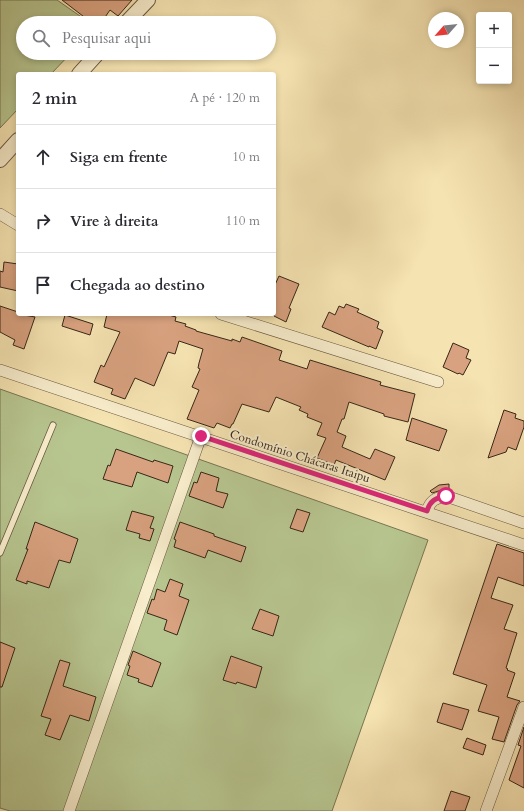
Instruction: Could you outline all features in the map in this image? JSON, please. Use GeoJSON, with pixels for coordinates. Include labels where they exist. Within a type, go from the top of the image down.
{"type":"FeatureCollection","features":[{"type":"Feature","properties":{"kind":"street"},"geometry":{"type":"LineString","coordinates":[[133,16],[148,0]]}},
{"type":"Feature","properties":{"kind":"street"},"geometry":{"type":"LineString","coordinates":[[81,72],[92,60]]}},
{"type":"Feature","properties":{"kind":"street"},"geometry":{"type":"LineString","coordinates":[[0,160],[16,142]]}},
{"type":"Feature","properties":{"kind":"street"},"geometry":{"type":"LineString","coordinates":[[0,214],[16,224]]}},
{"type":"Feature","properties":{"kind":"street"},"geometry":{"type":"LineString","coordinates":[[227,316],[438,382]]}},
{"type":"Feature","properties":{"kind":"street","name":"Condomínio Chácaras Itaipu"},"geometry":{"type":"LineString","coordinates":[[0,370],[427,511],[524,545]]}},
{"type":"Feature","properties":{"kind":"street"},"geometry":{"type":"LineString","coordinates":[[69,811],[201,436]]}},
{"type":"Feature","properties":{"kind":"street"},"geometry":{"type":"LineString","coordinates":[[427,511],[430,503],[438,497],[446,496],[524,523]]}},
{"type":"Feature","properties":{"kind":"street"},"geometry":{"type":"LineString","coordinates":[[486,811],[524,707]]}},
{"type":"Feature","properties":{"kind":"lane"},"geometry":{"type":"LineString","coordinates":[[0,553],[53,425]]}},
{"type":"Feature","properties":{"kind":"green space"},"geometry":{"type":"Polygon","coordinates":[[[0,0],[57,0],[80,16],[16,16],[16,60],[64,60],[53,72],[16,72],[16,111],[0,128],[0,0]]]}},
{"type":"Feature","properties":{"kind":"green space"},"geometry":{"type":"Polygon","coordinates":[[[0,389],[428,540],[332,811],[10,811],[0,808],[0,389]]]}},
{"type":"Feature","properties":{"kind":"building"},"geometry":{"type":"Polygon","coordinates":[[[62,0],[132,0],[118,16],[110,10],[106,16],[83,16],[62,0]]]}},
{"type":"Feature","properties":{"kind":"building"},"geometry":{"type":"Polygon","coordinates":[[[4,262],[16,264],[16,291],[0,287],[0,271],[3,272],[4,262]]]}},
{"type":"Feature","properties":{"kind":"building"},"geometry":{"type":"Polygon","coordinates":[[[279,276],[299,284],[289,308],[291,309],[286,322],[274,316],[276,316],[276,283],[279,276]]]}},
{"type":"Feature","properties":{"kind":"building"},"geometry":{"type":"Polygon","coordinates":[[[346,304],[359,309],[357,312],[379,322],[377,328],[383,331],[376,349],[322,327],[329,312],[335,315],[339,306],[344,308],[346,304]]]}},
{"type":"Feature","properties":{"kind":"building"},"geometry":{"type":"Polygon","coordinates":[[[0,306],[16,311],[16,316],[35,317],[24,349],[13,345],[15,340],[0,332],[0,306]]]}},
{"type":"Feature","properties":{"kind":"building"},"geometry":{"type":"Polygon","coordinates":[[[65,316],[93,324],[90,335],[62,326],[65,316]]]}},
{"type":"Feature","properties":{"kind":"building"},"geometry":{"type":"Polygon","coordinates":[[[107,316],[172,316],[176,317],[175,321],[186,324],[185,326],[196,331],[232,341],[232,339],[240,342],[242,337],[282,351],[279,360],[307,369],[310,360],[381,382],[380,385],[415,394],[408,422],[384,416],[384,414],[349,402],[344,419],[342,419],[337,432],[346,436],[342,447],[370,459],[375,449],[395,457],[385,480],[336,460],[334,465],[317,458],[326,438],[317,435],[322,423],[307,417],[308,414],[299,410],[301,407],[276,397],[269,412],[242,404],[230,428],[217,423],[214,428],[187,419],[199,390],[192,387],[200,369],[198,368],[203,349],[179,341],[175,354],[168,352],[154,386],[135,378],[125,399],[111,394],[113,389],[94,382],[101,365],[104,367],[120,332],[104,327],[107,316]]]}},
{"type":"Feature","properties":{"kind":"building"},"geometry":{"type":"Polygon","coordinates":[[[453,343],[469,350],[466,358],[471,360],[463,375],[443,367],[453,343]]]}},
{"type":"Feature","properties":{"kind":"building"},"geometry":{"type":"Polygon","coordinates":[[[504,410],[516,414],[515,418],[524,421],[524,427],[516,450],[508,447],[506,452],[488,458],[504,410]]]}},
{"type":"Feature","properties":{"kind":"building"},"geometry":{"type":"Polygon","coordinates":[[[412,418],[447,430],[439,451],[406,440],[412,418]]]}},
{"type":"Feature","properties":{"kind":"building"},"geometry":{"type":"Polygon","coordinates":[[[116,449],[153,462],[154,460],[173,466],[168,483],[137,472],[132,487],[103,479],[108,465],[110,466],[116,449]]]}},
{"type":"Feature","properties":{"kind":"building"},"geometry":{"type":"Polygon","coordinates":[[[201,472],[219,478],[216,491],[228,494],[223,508],[189,496],[194,482],[197,483],[201,472]]]}},
{"type":"Feature","properties":{"kind":"building"},"geometry":{"type":"Polygon","coordinates":[[[449,484],[449,490],[445,489],[432,493],[430,491],[439,485],[449,484]]]}},
{"type":"Feature","properties":{"kind":"building"},"geometry":{"type":"Polygon","coordinates":[[[297,509],[310,513],[303,532],[290,528],[297,509]]]}},
{"type":"Feature","properties":{"kind":"building"},"geometry":{"type":"Polygon","coordinates":[[[132,511],[154,517],[150,528],[154,529],[150,541],[139,538],[140,534],[126,530],[132,511]]]}},
{"type":"Feature","properties":{"kind":"building"},"geometry":{"type":"Polygon","coordinates":[[[35,522],[78,539],[70,563],[59,560],[49,588],[27,581],[27,584],[16,580],[28,549],[26,549],[35,522]]]}},
{"type":"Feature","properties":{"kind":"building"},"geometry":{"type":"Polygon","coordinates":[[[180,522],[246,547],[241,562],[208,550],[205,558],[174,547],[176,540],[174,539],[180,522]]]}},
{"type":"Feature","properties":{"kind":"building"},"geometry":{"type":"Polygon","coordinates":[[[497,544],[524,553],[524,586],[498,577],[491,598],[513,605],[504,629],[517,633],[506,668],[508,669],[507,670],[515,673],[507,697],[520,701],[517,705],[504,742],[492,739],[499,717],[478,711],[487,685],[453,674],[497,544]]]}},
{"type":"Feature","properties":{"kind":"building"},"geometry":{"type":"Polygon","coordinates":[[[170,579],[183,584],[179,596],[189,600],[177,635],[164,630],[167,620],[147,613],[152,599],[154,600],[157,589],[165,592],[170,579]]]}},
{"type":"Feature","properties":{"kind":"building"},"geometry":{"type":"Polygon","coordinates":[[[260,609],[279,616],[273,636],[252,629],[260,609]]]}},
{"type":"Feature","properties":{"kind":"building"},"geometry":{"type":"Polygon","coordinates":[[[0,642],[15,648],[2,687],[0,687],[0,642]]]}},
{"type":"Feature","properties":{"kind":"building"},"geometry":{"type":"Polygon","coordinates":[[[133,651],[161,663],[152,687],[138,682],[139,679],[127,675],[130,666],[128,665],[133,651]]]}},
{"type":"Feature","properties":{"kind":"building"},"geometry":{"type":"Polygon","coordinates":[[[231,656],[262,667],[256,688],[237,682],[236,684],[223,680],[231,656]]]}},
{"type":"Feature","properties":{"kind":"building"},"geometry":{"type":"Polygon","coordinates":[[[60,660],[70,663],[63,686],[96,697],[89,721],[70,715],[60,740],[45,735],[51,719],[41,716],[60,660]]]}},
{"type":"Feature","properties":{"kind":"building"},"geometry":{"type":"Polygon","coordinates":[[[443,703],[469,710],[462,730],[437,722],[443,703]]]}},
{"type":"Feature","properties":{"kind":"building"},"geometry":{"type":"Polygon","coordinates":[[[524,727],[524,788],[509,780],[521,746],[518,745],[524,727]]]}},
{"type":"Feature","properties":{"kind":"building"},"geometry":{"type":"Polygon","coordinates":[[[467,738],[486,745],[483,755],[463,748],[467,738]]]}},
{"type":"Feature","properties":{"kind":"building"},"geometry":{"type":"Polygon","coordinates":[[[451,791],[470,797],[465,811],[444,811],[451,791]]]}},
{"type":"Feature","properties":{"kind":"route"},"geometry":{"type":"LineString","coordinates":[[201,436],[427,511],[430,503],[438,497],[446,496]]}}]}
